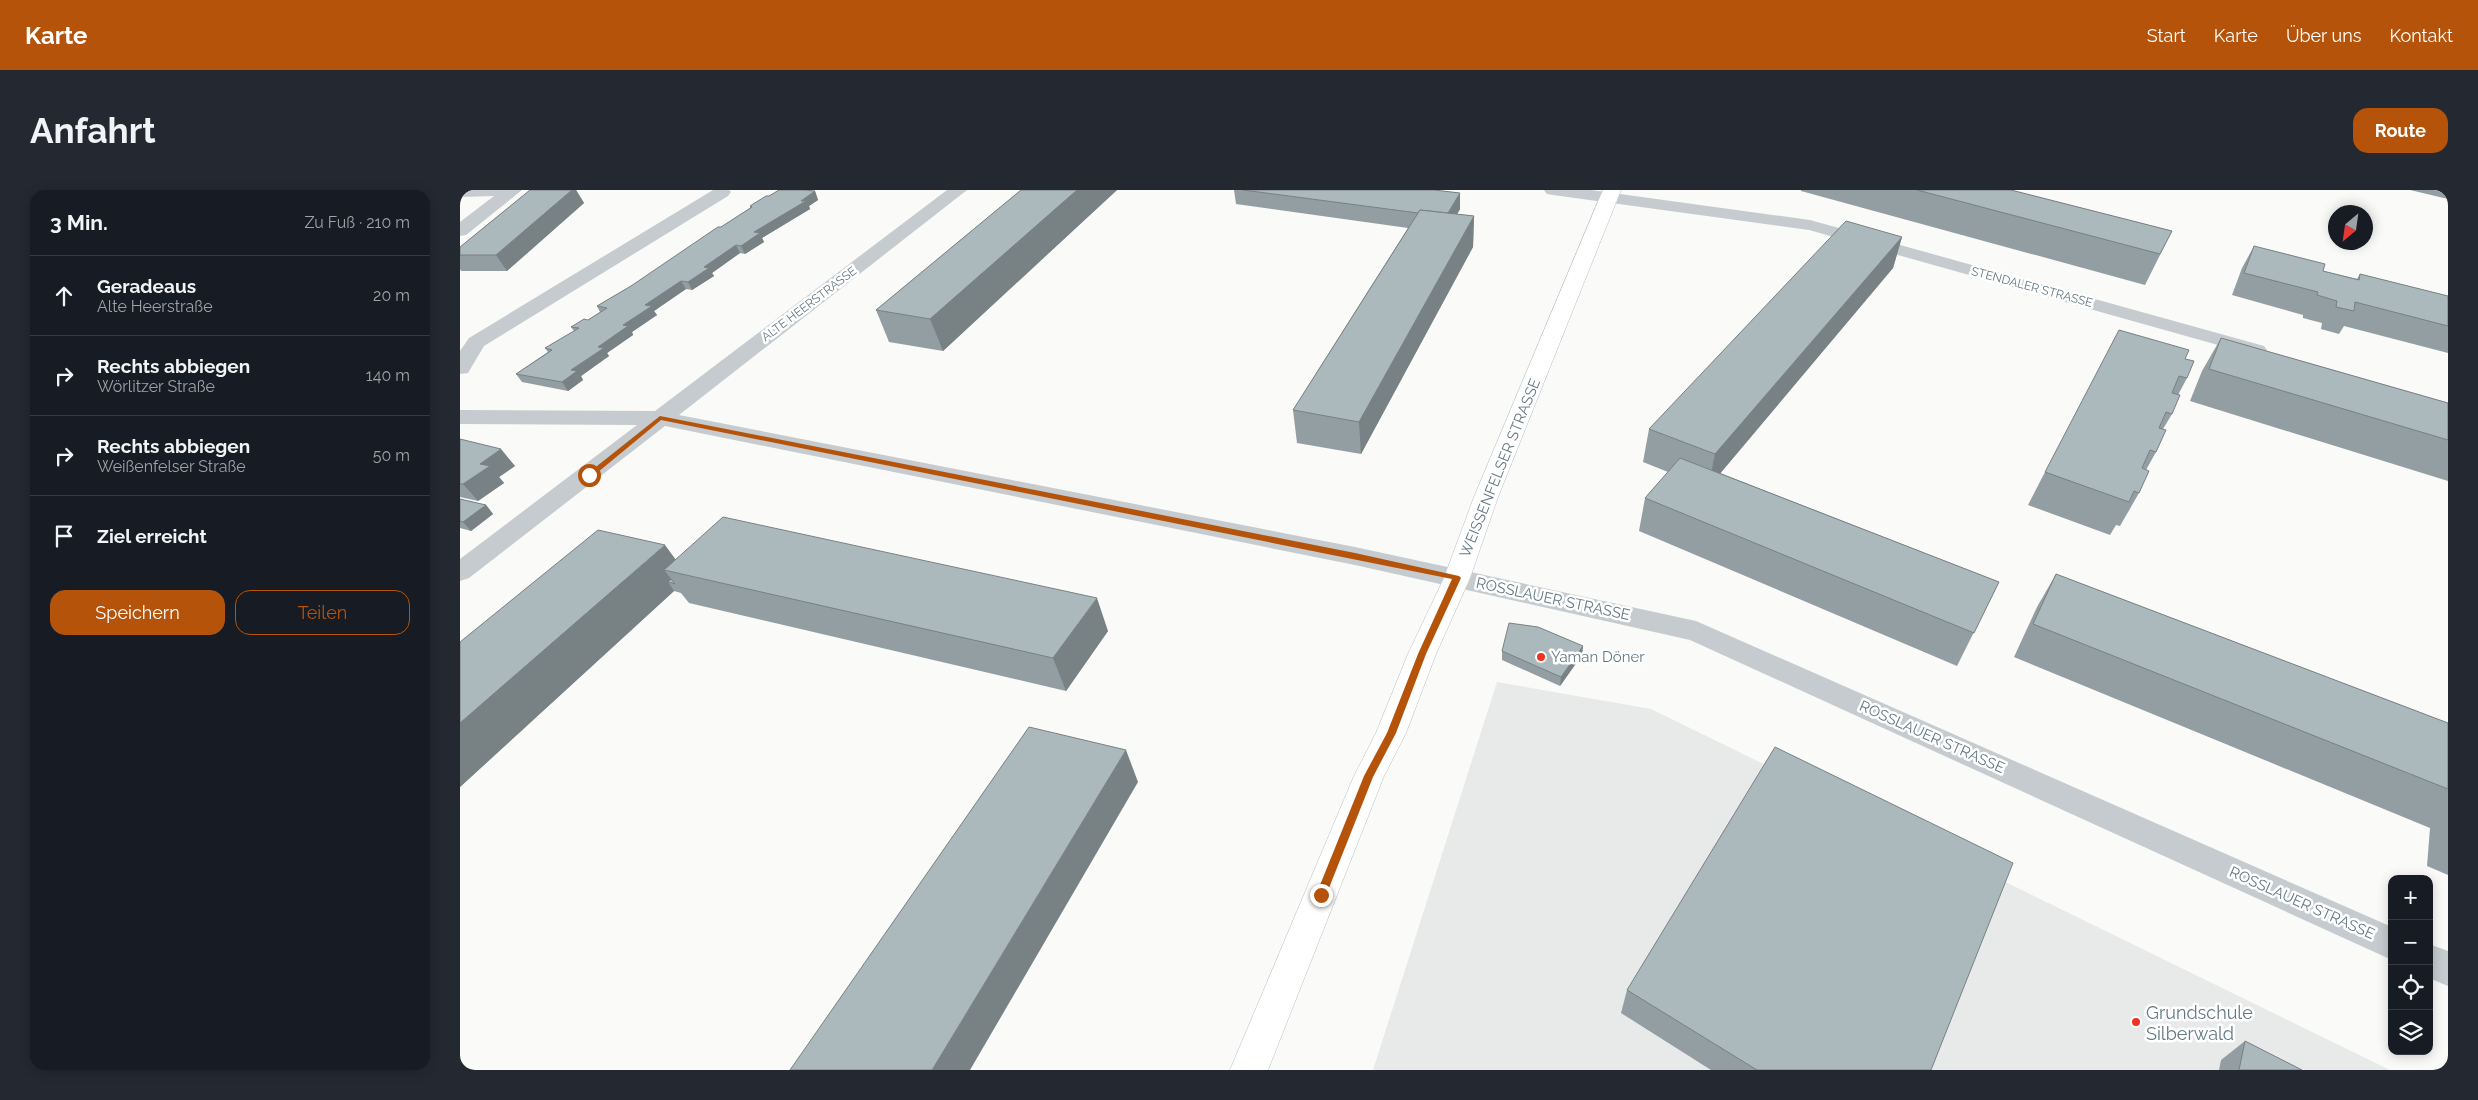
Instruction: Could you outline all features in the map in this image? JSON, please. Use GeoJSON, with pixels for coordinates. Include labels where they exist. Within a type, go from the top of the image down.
{"type":"FeatureCollection","features":[{"type":"Feature","properties":{"kind":"street","name":"ALTE HEERSTRASSE"},"geometry":{"type":"LineString","coordinates":[[460,572],[589,475],[660,418],[958,190]]}},
{"type":"Feature","properties":{"kind":"street"},"geometry":{"type":"LineString","coordinates":[[1553,190],[1611,194]]}},
{"type":"Feature","properties":{"kind":"street"},"geometry":{"type":"LineString","coordinates":[[460,192],[512,191]]}},
{"type":"Feature","properties":{"kind":"street"},"geometry":{"type":"LineString","coordinates":[[460,231],[512,191]]}},
{"type":"Feature","properties":{"kind":"street"},"geometry":{"type":"LineString","coordinates":[[460,368],[476,342],[722,192]]}},
{"type":"Feature","properties":{"kind":"street","name":"STENDALER STRASSE"},"geometry":{"type":"LineString","coordinates":[[1611,194],[1810,225],[2277,356]]}},
{"type":"Feature","properties":{"kind":"street","name":"WEISSENFELSER STRASSE"},"geometry":{"type":"LineString","coordinates":[[1249,1070],[1369,776],[1391,733],[1422,654],[1457,578],[1486,497],[1611,194]]}},
{"type":"Feature","properties":{"kind":"street"},"geometry":{"type":"LineString","coordinates":[[460,417],[660,418]]}},
{"type":"Feature","properties":{"kind":"street","name":"ROSSLAUER STRASSE"},"geometry":{"type":"LineString","coordinates":[[660,418],[1355,556],[1696,631],[2388,942]]}},
{"type":"Feature","properties":{"kind":"street"},"geometry":{"type":"LineString","coordinates":[[2433,962],[2448,969]]}},
{"type":"Feature","properties":{"kind":"shaded area"},"geometry":{"type":"Polygon","coordinates":[[[1497,682],[1651,709],[2390,1070],[1373,1070],[1497,682]]]}},
{"type":"Feature","properties":{"kind":"building"},"geometry":{"type":"Polygon","coordinates":[[[530,190],[572,190],[496,255],[460,255],[460,247],[530,190]]]}},
{"type":"Feature","properties":{"kind":"building"},"geometry":{"type":"Polygon","coordinates":[[[779,190],[815,191],[801,201],[806,201],[754,232],[760,233],[741,246],[736,245],[704,267],[709,268],[688,282],[681,281],[645,305],[652,306],[623,325],[628,326],[598,347],[604,348],[571,370],[577,371],[562,382],[516,374],[552,350],[545,348],[579,328],[571,327],[584,319],[588,320],[607,308],[597,306],[752,207],[750,206],[779,190]]]}},
{"type":"Feature","properties":{"kind":"building"},"geometry":{"type":"Polygon","coordinates":[[[1021,190],[1077,190],[930,319],[876,310],[1021,190]]]}},
{"type":"Feature","properties":{"kind":"building"},"geometry":{"type":"Polygon","coordinates":[[[1243,190],[1434,190],[1460,193],[1448,213],[1420,210],[1418,213],[1243,190]]]}},
{"type":"Feature","properties":{"kind":"building"},"geometry":{"type":"Polygon","coordinates":[[[1917,190],[2011,190],[2172,231],[2160,254],[1917,190]]]}},
{"type":"Feature","properties":{"kind":"building"},"geometry":{"type":"Polygon","coordinates":[[[1420,210],[1474,216],[1359,422],[1293,410],[1420,210]]]}},
{"type":"Feature","properties":{"kind":"building"},"geometry":{"type":"Polygon","coordinates":[[[1846,221],[1902,237],[1715,454],[1649,429],[1846,221]]]}},
{"type":"Feature","properties":{"kind":"building"},"geometry":{"type":"Polygon","coordinates":[[[2254,246],[2325,264],[2323,271],[2359,280],[2360,274],[2448,296],[2448,326],[2355,302],[2354,311],[2336,307],[2337,301],[2317,295],[2318,292],[2244,273],[2254,246]]]}},
{"type":"Feature","properties":{"kind":"building"},"geometry":{"type":"Polygon","coordinates":[[[2119,330],[2189,350],[2185,359],[2194,361],[2187,378],[2179,376],[2172,393],[2180,395],[2172,414],[2166,412],[2159,428],[2166,430],[2156,452],[2150,450],[2142,468],[2149,471],[2139,493],[2134,491],[2129,502],[2045,472],[2119,330]]]}},
{"type":"Feature","properties":{"kind":"building"},"geometry":{"type":"Polygon","coordinates":[[[2221,338],[2448,403],[2448,440],[2209,369],[2221,338]]]}},
{"type":"Feature","properties":{"kind":"building"},"geometry":{"type":"Polygon","coordinates":[[[460,439],[501,449],[480,464],[490,466],[463,484],[460,484],[460,439]]]}},
{"type":"Feature","properties":{"kind":"building"},"geometry":{"type":"Polygon","coordinates":[[[1680,458],[1999,582],[1974,633],[1645,498],[1680,458]]]}},
{"type":"Feature","properties":{"kind":"building"},"geometry":{"type":"Polygon","coordinates":[[[460,499],[486,505],[463,522],[460,521],[460,499]]]}},
{"type":"Feature","properties":{"kind":"building"},"geometry":{"type":"Polygon","coordinates":[[[723,517],[1097,598],[1053,658],[664,570],[723,517]]]}},
{"type":"Feature","properties":{"kind":"building"},"geometry":{"type":"Polygon","coordinates":[[[598,530],[665,545],[460,723],[460,642],[598,530]]]}},
{"type":"Feature","properties":{"kind":"building"},"geometry":{"type":"Polygon","coordinates":[[[2056,574],[2448,723],[2448,789],[2033,624],[2056,574]]]}},
{"type":"Feature","properties":{"kind":"building","name":"Yaman Döner"},"geometry":{"type":"Polygon","coordinates":[[[1509,623],[1538,627],[1583,646],[1561,677],[1502,651],[1509,623]]]}},
{"type":"Feature","properties":{"kind":"building"},"geometry":{"type":"Polygon","coordinates":[[[1029,727],[1126,750],[932,1070],[790,1070],[1029,727]]]}},
{"type":"Feature","properties":{"kind":"building"},"geometry":{"type":"Polygon","coordinates":[[[1775,747],[2013,863],[1931,1070],[1757,1070],[1627,990],[1775,747]]]}},
{"type":"Feature","properties":{"kind":"building"},"geometry":{"type":"Polygon","coordinates":[[[2245,1041],[2302,1070],[2239,1070],[2245,1041]]]}},
{"type":"Feature","properties":{"kind":"place","name":"Yaman Döner"},"geometry":{"type":"Point","coordinates":[1541,657]}},
{"type":"Feature","properties":{"kind":"place","name":"Grundschule Silberwald"},"geometry":{"type":"Point","coordinates":[2136,1022]}},
{"type":"Feature","properties":{"kind":"route"},"geometry":{"type":"LineString","coordinates":[[589,475],[660,418],[1417,568],[1457,578],[1422,654],[1391,733],[1369,776],[1321,895]]}}]}
